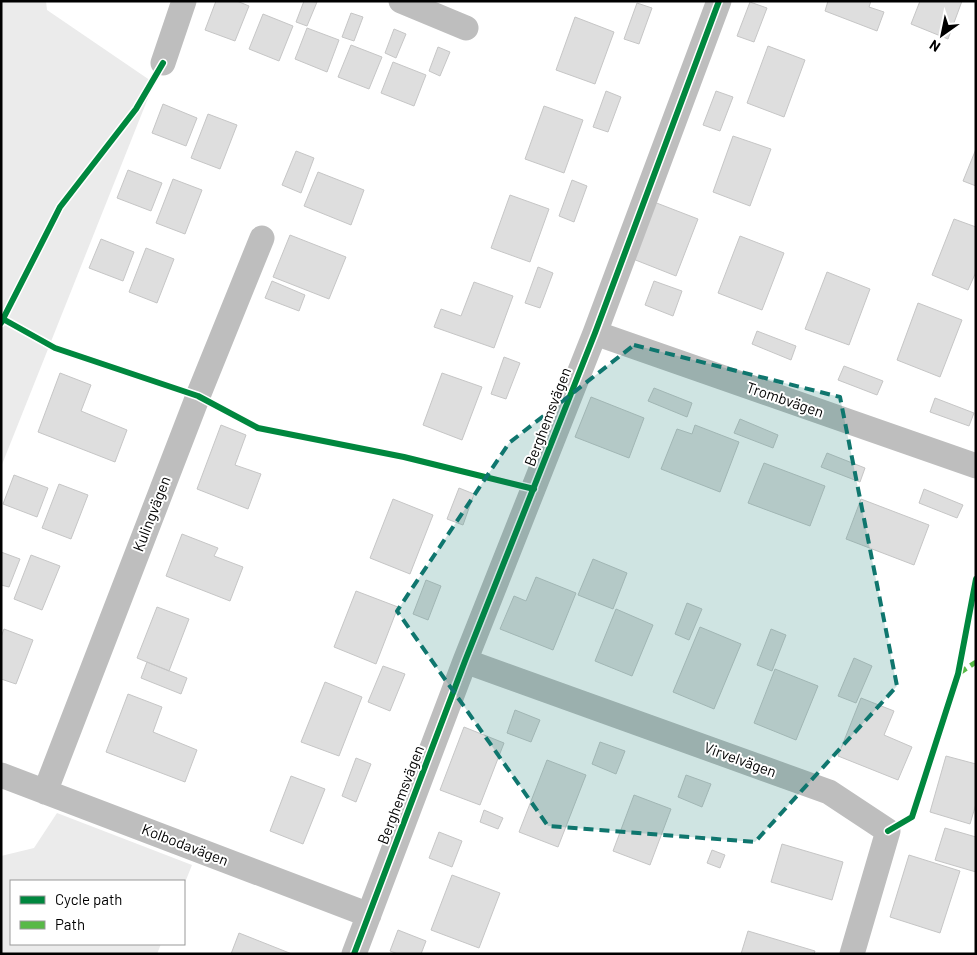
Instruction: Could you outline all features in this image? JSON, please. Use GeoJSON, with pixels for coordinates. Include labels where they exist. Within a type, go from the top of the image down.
{"type":"FeatureCollection","features":[{"type":"Feature","properties":{"kind":"street"},"geometry":{"type":"LineString","coordinates":[[163,63],[184,1]]}},
{"type":"Feature","properties":{"kind":"street"},"geometry":{"type":"LineString","coordinates":[[401,1],[466,28]]}},
{"type":"Feature","properties":{"kind":"street","name":"Berghemsvägen"},"geometry":{"type":"LineString","coordinates":[[354,954],[465,661],[594,333],[719,1]]}},
{"type":"Feature","properties":{"kind":"street","name":"Kulingvägen"},"geometry":{"type":"LineString","coordinates":[[45,792],[262,238]]}},
{"type":"Feature","properties":{"kind":"street","name":"Trombvägen"},"geometry":{"type":"LineString","coordinates":[[594,333],[976,466]]}},
{"type":"Feature","properties":{"kind":"street","name":"Virvelvägen"},"geometry":{"type":"LineString","coordinates":[[465,661],[828,792],[888,831],[852,954]]}},
{"type":"Feature","properties":{"kind":"street","name":"Kolbodavägen"},"geometry":{"type":"LineString","coordinates":[[1,775],[369,914]]}},
{"type":"Feature","properties":{"kind":"highlighted area"},"geometry":{"type":"Polygon","coordinates":[[[634,345],[840,397],[897,686],[755,842],[548,826],[397,611],[509,443],[634,345]]]}},
{"type":"Feature","properties":{"kind":"shaded area"},"geometry":{"type":"Polygon","coordinates":[[[1,1],[46,1],[47,10],[154,83],[1,467],[1,1]]]}},
{"type":"Feature","properties":{"kind":"shaded area"},"geometry":{"type":"Polygon","coordinates":[[[57,813],[192,865],[185,882],[185,880],[10,880],[10,945],[161,945],[157,954],[1,954],[1,856],[34,848],[57,813]]]}},
{"type":"Feature","properties":{"kind":"building"},"geometry":{"type":"Polygon","coordinates":[[[216,1],[237,1],[249,6],[235,41],[205,30],[216,1]]]}},
{"type":"Feature","properties":{"kind":"building"},"geometry":{"type":"Polygon","coordinates":[[[304,1],[317,2],[307,26],[296,22],[304,1]]]}},
{"type":"Feature","properties":{"kind":"building"},"geometry":{"type":"Polygon","coordinates":[[[828,1],[871,1],[869,7],[884,12],[877,31],[825,11],[828,1]]]}},
{"type":"Feature","properties":{"kind":"building"},"geometry":{"type":"Polygon","coordinates":[[[920,1],[962,1],[948,39],[911,24],[920,1]]]}},
{"type":"Feature","properties":{"kind":"building"},"geometry":{"type":"Polygon","coordinates":[[[750,2],[767,8],[754,42],[737,36],[750,2]]]}},
{"type":"Feature","properties":{"kind":"building"},"geometry":{"type":"Polygon","coordinates":[[[637,3],[652,8],[639,44],[624,39],[637,3]]]}},
{"type":"Feature","properties":{"kind":"building"},"geometry":{"type":"Polygon","coordinates":[[[351,13],[363,17],[354,41],[342,37],[351,13]]]}},
{"type":"Feature","properties":{"kind":"building"},"geometry":{"type":"Polygon","coordinates":[[[263,14],[293,26],[279,61],[249,49],[263,14]]]}},
{"type":"Feature","properties":{"kind":"building"},"geometry":{"type":"Polygon","coordinates":[[[575,17],[614,32],[595,84],[556,70],[575,17]]]}},
{"type":"Feature","properties":{"kind":"building"},"geometry":{"type":"Polygon","coordinates":[[[307,28],[339,40],[327,72],[295,59],[307,28]]]}},
{"type":"Feature","properties":{"kind":"building"},"geometry":{"type":"Polygon","coordinates":[[[394,29],[406,34],[396,58],[385,53],[394,29]]]}},
{"type":"Feature","properties":{"kind":"building"},"geometry":{"type":"Polygon","coordinates":[[[351,45],[382,57],[369,89],[338,77],[351,45]]]}},
{"type":"Feature","properties":{"kind":"building"},"geometry":{"type":"Polygon","coordinates":[[[768,46],[805,60],[784,117],[747,103],[768,46]]]}},
{"type":"Feature","properties":{"kind":"building"},"geometry":{"type":"Polygon","coordinates":[[[438,47],[450,52],[440,76],[429,71],[438,47]]]}},
{"type":"Feature","properties":{"kind":"building"},"geometry":{"type":"Polygon","coordinates":[[[393,62],[426,75],[414,106],[381,93],[393,62]]]}},
{"type":"Feature","properties":{"kind":"building"},"geometry":{"type":"Polygon","coordinates":[[[606,91],[621,97],[608,132],[593,127],[606,91]]]}},
{"type":"Feature","properties":{"kind":"building"},"geometry":{"type":"Polygon","coordinates":[[[716,91],[733,97],[720,131],[703,125],[716,91]]]}},
{"type":"Feature","properties":{"kind":"building"},"geometry":{"type":"Polygon","coordinates":[[[163,104],[197,118],[186,146],[152,133],[163,104]]]}},
{"type":"Feature","properties":{"kind":"building"},"geometry":{"type":"Polygon","coordinates":[[[544,106],[583,120],[564,173],[525,159],[544,106]]]}},
{"type":"Feature","properties":{"kind":"building"},"geometry":{"type":"Polygon","coordinates":[[[208,114],[237,125],[220,169],[191,158],[208,114]]]}},
{"type":"Feature","properties":{"kind":"building"},"geometry":{"type":"Polygon","coordinates":[[[733,136],[771,149],[750,206],[713,192],[733,136]]]}},
{"type":"Feature","properties":{"kind":"building"},"geometry":{"type":"Polygon","coordinates":[[[976,149],[976,186],[963,181],[976,149]]]}},
{"type":"Feature","properties":{"kind":"building"},"geometry":{"type":"Polygon","coordinates":[[[296,151],[314,158],[301,193],[282,185],[296,151]]]}},
{"type":"Feature","properties":{"kind":"building"},"geometry":{"type":"Polygon","coordinates":[[[128,170],[162,183],[151,211],[117,198],[128,170]]]}},
{"type":"Feature","properties":{"kind":"building"},"geometry":{"type":"Polygon","coordinates":[[[318,172],[364,190],[351,225],[304,206],[318,172]]]}},
{"type":"Feature","properties":{"kind":"building"},"geometry":{"type":"Polygon","coordinates":[[[173,179],[202,190],[185,234],[156,223],[173,179]]]}},
{"type":"Feature","properties":{"kind":"building"},"geometry":{"type":"Polygon","coordinates":[[[572,180],[587,186],[574,222],[559,216],[572,180]]]}},
{"type":"Feature","properties":{"kind":"building"},"geometry":{"type":"Polygon","coordinates":[[[510,195],[549,209],[530,262],[491,248],[510,195]]]}},
{"type":"Feature","properties":{"kind":"building"},"geometry":{"type":"Polygon","coordinates":[[[654,202],[698,219],[676,276],[633,259],[654,202]]]}},
{"type":"Feature","properties":{"kind":"building"},"geometry":{"type":"Polygon","coordinates":[[[954,219],[976,227],[976,272],[968,290],[932,275],[954,219]]]}},
{"type":"Feature","properties":{"kind":"building"},"geometry":{"type":"Polygon","coordinates":[[[290,235],[346,257],[329,299],[273,277],[290,235]]]}},
{"type":"Feature","properties":{"kind":"building"},"geometry":{"type":"Polygon","coordinates":[[[740,236],[784,253],[762,310],[718,293],[740,236]]]}},
{"type":"Feature","properties":{"kind":"building"},"geometry":{"type":"Polygon","coordinates":[[[101,239],[134,252],[123,281],[89,268],[101,239]]]}},
{"type":"Feature","properties":{"kind":"building"},"geometry":{"type":"Polygon","coordinates":[[[146,248],[174,259],[157,303],[129,292],[146,248]]]}},
{"type":"Feature","properties":{"kind":"building"},"geometry":{"type":"Polygon","coordinates":[[[538,267],[553,273],[540,308],[525,303],[538,267]]]}},
{"type":"Feature","properties":{"kind":"building"},"geometry":{"type":"Polygon","coordinates":[[[827,272],[870,289],[849,345],[805,329],[827,272]]]}},
{"type":"Feature","properties":{"kind":"building"},"geometry":{"type":"Polygon","coordinates":[[[272,281],[305,295],[299,311],[265,298],[272,281]]]}},
{"type":"Feature","properties":{"kind":"building"},"geometry":{"type":"Polygon","coordinates":[[[654,281],[682,291],[673,316],[645,305],[654,281]]]}},
{"type":"Feature","properties":{"kind":"building"},"geometry":{"type":"Polygon","coordinates":[[[474,282],[513,296],[494,348],[434,327],[441,309],[461,316],[474,282]]]}},
{"type":"Feature","properties":{"kind":"building"},"geometry":{"type":"Polygon","coordinates":[[[918,303],[962,320],[940,377],[897,360],[918,303]]]}},
{"type":"Feature","properties":{"kind":"building"},"geometry":{"type":"Polygon","coordinates":[[[757,331],[796,346],[791,360],[752,344],[757,331]]]}},
{"type":"Feature","properties":{"kind":"building"},"geometry":{"type":"Polygon","coordinates":[[[504,357],[520,363],[506,399],[491,394],[504,357]]]}},
{"type":"Feature","properties":{"kind":"building"},"geometry":{"type":"Polygon","coordinates":[[[844,366],[883,381],[877,395],[838,380],[844,366]]]}},
{"type":"Feature","properties":{"kind":"building"},"geometry":{"type":"Polygon","coordinates":[[[60,373],[91,385],[81,411],[127,430],[115,462],[38,432],[60,373]]]}},
{"type":"Feature","properties":{"kind":"building"},"geometry":{"type":"Polygon","coordinates":[[[442,373],[482,387],[462,440],[423,425],[442,373]]]}},
{"type":"Feature","properties":{"kind":"building"},"geometry":{"type":"Polygon","coordinates":[[[654,388],[692,403],[687,417],[648,401],[654,388]]]}},
{"type":"Feature","properties":{"kind":"building"},"geometry":{"type":"Polygon","coordinates":[[[591,397],[644,418],[629,458],[575,437],[591,397]]]}},
{"type":"Feature","properties":{"kind":"building"},"geometry":{"type":"Polygon","coordinates":[[[935,398],[974,413],[969,426],[930,412],[935,398]]]}},
{"type":"Feature","properties":{"kind":"building"},"geometry":{"type":"Polygon","coordinates":[[[740,419],[778,435],[773,448],[734,433],[740,419]]]}},
{"type":"Feature","properties":{"kind":"building"},"geometry":{"type":"Polygon","coordinates":[[[221,425],[246,435],[235,465],[261,474],[248,509],[197,489],[221,425]]]}},
{"type":"Feature","properties":{"kind":"building"},"geometry":{"type":"Polygon","coordinates":[[[695,425],[739,442],[720,492],[661,469],[677,429],[692,434],[695,425]]]}},
{"type":"Feature","properties":{"kind":"building"},"geometry":{"type":"Polygon","coordinates":[[[827,453],[865,468],[860,482],[821,467],[827,453]]]}},
{"type":"Feature","properties":{"kind":"building"},"geometry":{"type":"Polygon","coordinates":[[[764,463],[825,486],[810,526],[748,503],[764,463]]]}},
{"type":"Feature","properties":{"kind":"building"},"geometry":{"type":"Polygon","coordinates":[[[14,475],[48,488],[37,517],[3,504],[14,475]]]}},
{"type":"Feature","properties":{"kind":"building"},"geometry":{"type":"Polygon","coordinates":[[[59,484],[88,495],[71,539],[42,528],[59,484]]]}},
{"type":"Feature","properties":{"kind":"building"},"geometry":{"type":"Polygon","coordinates":[[[459,488],[474,494],[463,525],[447,519],[459,488]]]}},
{"type":"Feature","properties":{"kind":"building"},"geometry":{"type":"Polygon","coordinates":[[[924,489],[963,505],[957,518],[919,503],[924,489]]]}},
{"type":"Feature","properties":{"kind":"building"},"geometry":{"type":"Polygon","coordinates":[[[393,499],[433,515],[410,574],[370,558],[393,499]]]}},
{"type":"Feature","properties":{"kind":"building"},"geometry":{"type":"Polygon","coordinates":[[[861,499],[929,525],[914,565],[846,539],[861,499]]]}},
{"type":"Feature","properties":{"kind":"building"},"geometry":{"type":"Polygon","coordinates":[[[182,534],[218,548],[214,556],[243,567],[230,601],[166,576],[182,534]]]}},
{"type":"Feature","properties":{"kind":"building"},"geometry":{"type":"Polygon","coordinates":[[[1,552],[20,559],[9,587],[1,585],[1,552]]]}},
{"type":"Feature","properties":{"kind":"building"},"geometry":{"type":"Polygon","coordinates":[[[31,555],[60,566],[42,610],[14,599],[31,555]]]}},
{"type":"Feature","properties":{"kind":"building"},"geometry":{"type":"Polygon","coordinates":[[[593,559],[627,573],[613,609],[578,595],[593,559]]]}},
{"type":"Feature","properties":{"kind":"building"},"geometry":{"type":"Polygon","coordinates":[[[536,577],[576,593],[553,650],[500,629],[514,596],[526,601],[536,577]]]}},
{"type":"Feature","properties":{"kind":"building"},"geometry":{"type":"Polygon","coordinates":[[[426,580],[441,586],[428,620],[413,614],[426,580]]]}},
{"type":"Feature","properties":{"kind":"building"},"geometry":{"type":"Polygon","coordinates":[[[356,591],[398,607],[376,664],[334,647],[356,591]]]}},
{"type":"Feature","properties":{"kind":"building"},"geometry":{"type":"Polygon","coordinates":[[[687,603],[702,609],[689,640],[675,634],[687,603]]]}},
{"type":"Feature","properties":{"kind":"building"},"geometry":{"type":"Polygon","coordinates":[[[157,607],[189,619],[169,671],[137,658],[157,607]]]}},
{"type":"Feature","properties":{"kind":"building"},"geometry":{"type":"Polygon","coordinates":[[[616,609],[653,625],[632,676],[595,661],[616,609]]]}},
{"type":"Feature","properties":{"kind":"building"},"geometry":{"type":"Polygon","coordinates":[[[700,627],[741,644],[714,709],[673,692],[700,627]]]}},
{"type":"Feature","properties":{"kind":"building"},"geometry":{"type":"Polygon","coordinates":[[[4,629],[33,640],[16,684],[1,679],[1,637],[4,629]]]}},
{"type":"Feature","properties":{"kind":"building"},"geometry":{"type":"Polygon","coordinates":[[[771,629],[786,635],[772,671],[757,665],[771,629]]]}},
{"type":"Feature","properties":{"kind":"building"},"geometry":{"type":"Polygon","coordinates":[[[854,658],[872,666],[856,703],[838,696],[854,658]]]}},
{"type":"Feature","properties":{"kind":"building"},"geometry":{"type":"Polygon","coordinates":[[[147,662],[187,678],[181,694],[141,678],[147,662]]]}},
{"type":"Feature","properties":{"kind":"building"},"geometry":{"type":"Polygon","coordinates":[[[383,666],[405,674],[390,711],[368,702],[383,666]]]}},
{"type":"Feature","properties":{"kind":"building"},"geometry":{"type":"Polygon","coordinates":[[[775,669],[818,686],[796,740],[754,723],[775,669]]]}},
{"type":"Feature","properties":{"kind":"building"},"geometry":{"type":"Polygon","coordinates":[[[325,682],[362,697],[339,756],[301,742],[325,682]]]}},
{"type":"Feature","properties":{"kind":"building"},"geometry":{"type":"Polygon","coordinates":[[[128,694],[162,707],[153,732],[197,750],[185,782],[106,752],[128,694]]]}},
{"type":"Feature","properties":{"kind":"building"},"geometry":{"type":"Polygon","coordinates":[[[861,698],[894,711],[884,735],[912,747],[898,780],[838,756],[861,698]]]}},
{"type":"Feature","properties":{"kind":"building"},"geometry":{"type":"Polygon","coordinates":[[[515,710],[540,720],[531,742],[507,733],[515,710]]]}},
{"type":"Feature","properties":{"kind":"building"},"geometry":{"type":"Polygon","coordinates":[[[464,727],[504,743],[480,805],[440,790],[464,727]]]}},
{"type":"Feature","properties":{"kind":"building"},"geometry":{"type":"Polygon","coordinates":[[[600,742],[625,751],[616,774],[592,764],[600,742]]]}},
{"type":"Feature","properties":{"kind":"building"},"geometry":{"type":"Polygon","coordinates":[[[946,756],[976,764],[976,804],[970,824],[930,812],[946,756]]]}},
{"type":"Feature","properties":{"kind":"building"},"geometry":{"type":"Polygon","coordinates":[[[356,758],[371,764],[356,802],[342,796],[356,758]]]}},
{"type":"Feature","properties":{"kind":"building"},"geometry":{"type":"Polygon","coordinates":[[[547,760],[586,775],[558,847],[519,832],[547,760]]]}},
{"type":"Feature","properties":{"kind":"building"},"geometry":{"type":"Polygon","coordinates":[[[686,775],[711,784],[702,807],[678,797],[686,775]]]}},
{"type":"Feature","properties":{"kind":"building"},"geometry":{"type":"Polygon","coordinates":[[[291,776],[325,789],[303,844],[270,831],[291,776]]]}},
{"type":"Feature","properties":{"kind":"building"},"geometry":{"type":"Polygon","coordinates":[[[634,795],[671,809],[650,865],[613,851],[634,795]]]}},
{"type":"Feature","properties":{"kind":"building"},"geometry":{"type":"Polygon","coordinates":[[[484,810],[503,818],[498,829],[480,822],[484,810]]]}},
{"type":"Feature","properties":{"kind":"building"},"geometry":{"type":"Polygon","coordinates":[[[945,828],[976,837],[976,872],[935,860],[945,828]]]}},
{"type":"Feature","properties":{"kind":"building"},"geometry":{"type":"Polygon","coordinates":[[[439,832],[462,841],[452,867],[429,858],[439,832]]]}},
{"type":"Feature","properties":{"kind":"building"},"geometry":{"type":"Polygon","coordinates":[[[782,844],[843,862],[832,900],[771,882],[782,844]]]}},
{"type":"Feature","properties":{"kind":"building"},"geometry":{"type":"Polygon","coordinates":[[[712,850],[725,855],[720,868],[707,863],[712,850]]]}},
{"type":"Feature","properties":{"kind":"building"},"geometry":{"type":"Polygon","coordinates":[[[909,855],[960,871],[940,933],[890,917],[909,855]]]}},
{"type":"Feature","properties":{"kind":"building"},"geometry":{"type":"Polygon","coordinates":[[[452,875],[500,893],[479,948],[431,930],[452,875]]]}},
{"type":"Feature","properties":{"kind":"building"},"geometry":{"type":"Polygon","coordinates":[[[398,930],[426,941],[421,954],[398,954],[390,951],[398,930]]]}},
{"type":"Feature","properties":{"kind":"building"},"geometry":{"type":"Polygon","coordinates":[[[748,931],[815,951],[814,954],[741,954],[748,931]]]}},
{"type":"Feature","properties":{"kind":"building"},"geometry":{"type":"Polygon","coordinates":[[[239,933],[292,954],[231,954],[239,933]]]}},
{"type":"Feature","properties":{"kind":"marked path"},"geometry":{"type":"LineString","coordinates":[[958,674],[976,662]]}},
{"type":"Feature","properties":{"kind":"cycle path"},"geometry":{"type":"LineString","coordinates":[[354,954],[465,661],[595,333],[719,1]]}},
{"type":"Feature","properties":{"kind":"cycle path"},"geometry":{"type":"LineString","coordinates":[[1,323],[60,207],[136,109],[163,63]]}},
{"type":"Feature","properties":{"kind":"cycle path"},"geometry":{"type":"LineString","coordinates":[[3,319],[55,348],[198,396],[258,428],[404,457],[534,489]]}},
{"type":"Feature","properties":{"kind":"cycle path"},"geometry":{"type":"LineString","coordinates":[[888,831],[912,817],[958,674],[976,579]]}}]}
